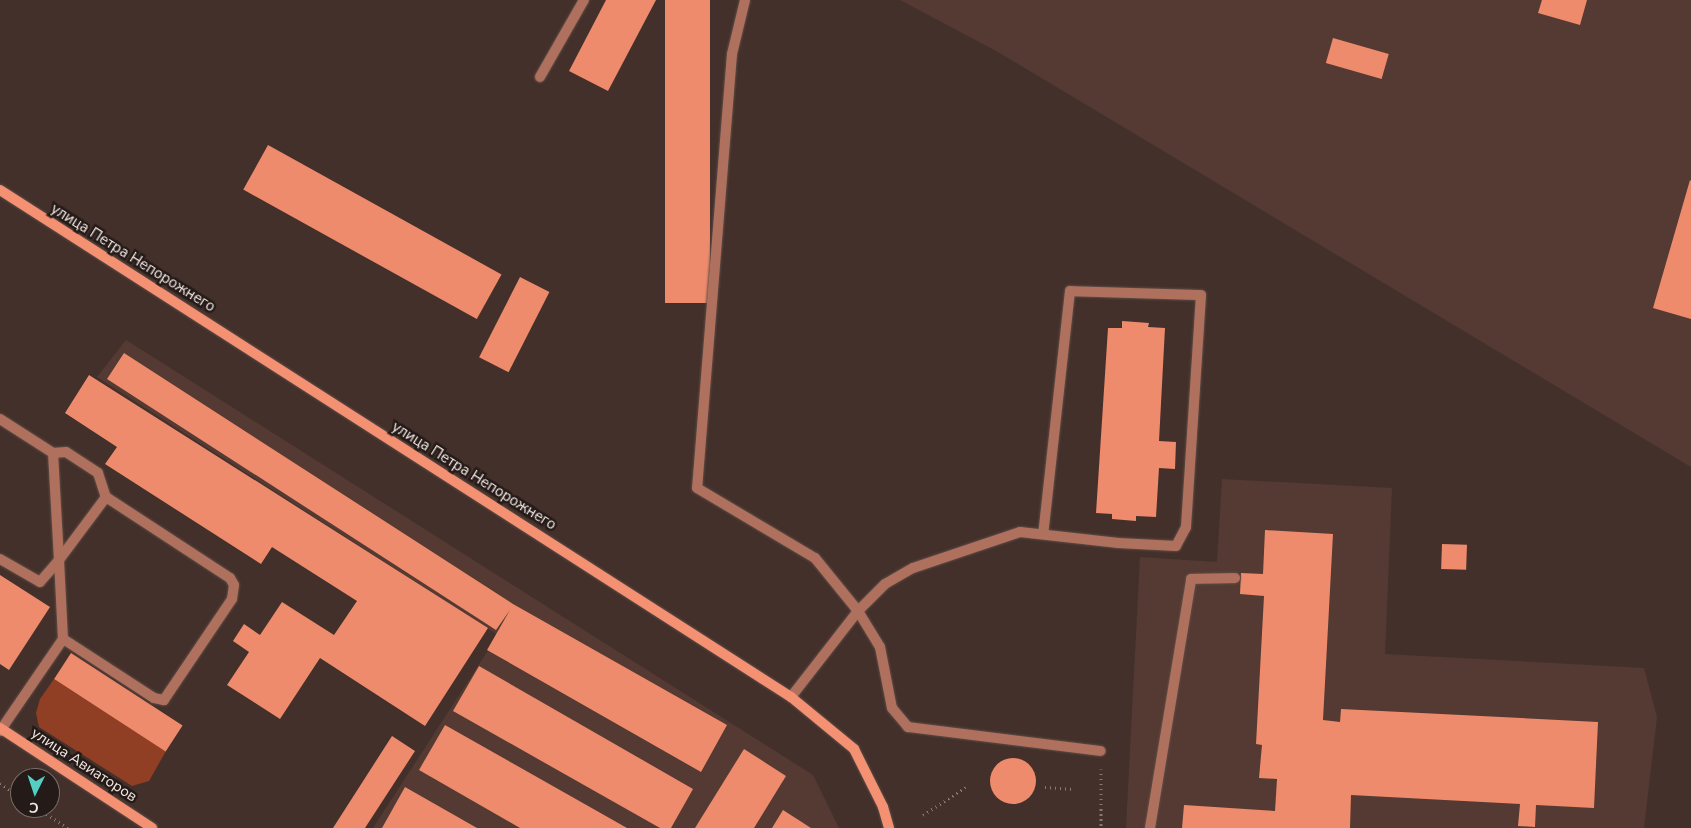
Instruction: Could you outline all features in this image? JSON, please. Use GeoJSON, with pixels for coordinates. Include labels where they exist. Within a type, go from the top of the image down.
{"type":"FeatureCollection","features":[{"type":"Feature","properties":{"kind":"street","name":"улица Петра Непорожнего"},"geometry":{"type":"LineString","coordinates":[[0,190],[791,696],[854,749],[883,807],[889,828]]}},
{"type":"Feature","properties":{"kind":"street","name":"улица Авиаторов"},"geometry":{"type":"LineString","coordinates":[[0,729],[152,828]]}},
{"type":"Feature","properties":{"kind":"lane"},"geometry":{"type":"LineString","coordinates":[[540,77],[584,0]]}},
{"type":"Feature","properties":{"kind":"lane"},"geometry":{"type":"LineString","coordinates":[[744,0],[732,54],[697,488],[815,558],[858,611],[880,647],[892,708],[908,727],[1101,751]]}},
{"type":"Feature","properties":{"kind":"lane"},"geometry":{"type":"LineString","coordinates":[[791,696],[858,611],[885,584],[913,568],[1020,532],[1176,546],[1186,527],[1201,295],[1070,291],[1043,534]]}},
{"type":"Feature","properties":{"kind":"lane"},"geometry":{"type":"LineString","coordinates":[[0,419],[53,453],[66,452],[98,473],[106,497],[230,578],[235,592],[164,700],[154,698],[63,639]]}},
{"type":"Feature","properties":{"kind":"lane"},"geometry":{"type":"LineString","coordinates":[[0,729],[63,639],[53,453]]}},
{"type":"Feature","properties":{"kind":"lane"},"geometry":{"type":"LineString","coordinates":[[0,560],[40,582],[59,560],[106,497]]}},
{"type":"Feature","properties":{"kind":"lane"},"geometry":{"type":"LineString","coordinates":[[1150,828],[1191,579],[1235,578]]}},
{"type":"Feature","properties":{"kind":"path"},"geometry":{"type":"LineString","coordinates":[[1101,751],[1101,828]]}},
{"type":"Feature","properties":{"kind":"path"},"geometry":{"type":"LineString","coordinates":[[923,815],[966,787]]}},
{"type":"Feature","properties":{"kind":"path"},"geometry":{"type":"LineString","coordinates":[[1045,787],[1073,789]]}},
{"type":"Feature","properties":{"kind":"path"},"geometry":{"type":"LineString","coordinates":[[53,818],[68,828]]}},
{"type":"Feature","properties":{"kind":"shaded area"},"geometry":{"type":"Polygon","coordinates":[[[900,0],[1691,0],[1691,467],[998,52],[900,0]]]}},
{"type":"Feature","properties":{"kind":"shaded area"},"geometry":{"type":"Polygon","coordinates":[[[126,340],[813,775],[839,828],[373,828],[498,635],[97,377],[126,340]]]}},
{"type":"Feature","properties":{"kind":"shaded area"},"geometry":{"type":"Polygon","coordinates":[[[1222,479],[1392,488],[1385,654],[1644,668],[1657,717],[1644,828],[1126,828],[1140,557],[1217,562],[1222,479]]]}},
{"type":"Feature","properties":{"kind":"shaded area"},"geometry":{"type":"Polygon","coordinates":[[[54,679],[166,751],[149,781],[132,786],[39,727],[36,713],[40,699],[54,679]]]}},
{"type":"Feature","properties":{"kind":"building"},"geometry":{"type":"Polygon","coordinates":[[[606,0],[656,0],[608,91],[569,71],[606,0]]]}},
{"type":"Feature","properties":{"kind":"building"},"geometry":{"type":"Polygon","coordinates":[[[665,0],[710,0],[710,303],[665,303],[665,0]]]}},
{"type":"Feature","properties":{"kind":"building"},"geometry":{"type":"Polygon","coordinates":[[[1542,0],[1587,0],[1580,25],[1538,13],[1542,0]]]}},
{"type":"Feature","properties":{"kind":"building"},"geometry":{"type":"Polygon","coordinates":[[[1333,38],[1389,54],[1382,79],[1326,63],[1333,38]]]}},
{"type":"Feature","properties":{"kind":"building"},"geometry":{"type":"Polygon","coordinates":[[[268,145],[502,274],[477,319],[243,190],[268,145]]]}},
{"type":"Feature","properties":{"kind":"building"},"geometry":{"type":"Polygon","coordinates":[[[1691,181],[1691,319],[1653,308],[1691,181]]]}},
{"type":"Feature","properties":{"kind":"building"},"geometry":{"type":"Polygon","coordinates":[[[520,277],[549,292],[509,372],[479,357],[520,277]]]}},
{"type":"Feature","properties":{"kind":"building"},"geometry":{"type":"Polygon","coordinates":[[[1122,321],[1149,323],[1148,327],[1165,328],[1159,441],[1176,442],[1175,469],[1159,468],[1156,517],[1136,516],[1136,521],[1112,519],[1112,514],[1096,513],[1108,328],[1122,328],[1122,321]]]}},
{"type":"Feature","properties":{"kind":"building"},"geometry":{"type":"Polygon","coordinates":[[[124,353],[513,604],[727,725],[701,772],[487,650],[510,610],[496,630],[107,379],[124,353]]]}},
{"type":"Feature","properties":{"kind":"building"},"geometry":{"type":"Polygon","coordinates":[[[89,375],[488,628],[425,726],[320,658],[280,719],[227,685],[249,652],[233,641],[244,624],[260,635],[282,602],[334,635],[357,601],[272,547],[261,564],[105,464],[117,447],[65,413],[89,375]]]}},
{"type":"Feature","properties":{"kind":"building"},"geometry":{"type":"Polygon","coordinates":[[[1265,530],[1333,534],[1323,720],[1340,722],[1341,709],[1598,722],[1594,808],[1536,805],[1535,827],[1518,826],[1520,804],[1351,795],[1350,828],[1182,828],[1184,805],[1275,811],[1277,779],[1259,778],[1262,745],[1256,744],[1264,596],[1240,594],[1241,573],[1263,574],[1265,530]]]}},
{"type":"Feature","properties":{"kind":"building"},"geometry":{"type":"Polygon","coordinates":[[[1442,544],[1467,545],[1466,570],[1441,569],[1442,544]]]}},
{"type":"Feature","properties":{"kind":"building"},"geometry":{"type":"Polygon","coordinates":[[[0,575],[50,607],[9,670],[0,664],[0,575]]]}},
{"type":"Feature","properties":{"kind":"building"},"geometry":{"type":"Polygon","coordinates":[[[71,653],[183,725],[166,751],[54,679],[71,653]]]}},
{"type":"Feature","properties":{"kind":"building"},"geometry":{"type":"Polygon","coordinates":[[[479,666],[693,789],[671,828],[660,828],[453,711],[479,666]]]}},
{"type":"Feature","properties":{"kind":"building"},"geometry":{"type":"Polygon","coordinates":[[[445,725],[627,828],[520,828],[419,770],[445,725]]]}},
{"type":"Feature","properties":{"kind":"building"},"geometry":{"type":"Polygon","coordinates":[[[392,736],[415,751],[365,828],[333,828],[392,736]]]}},
{"type":"Feature","properties":{"kind":"building"},"geometry":{"type":"Polygon","coordinates":[[[744,749],[786,776],[754,828],[695,828],[744,749]]]}},
{"type":"Feature","properties":{"kind":"building"},"geometry":{"type":"Polygon","coordinates":[[[1018,758],[1030,764],[1035,772],[1035,790],[1030,798],[1022,803],[1008,804],[996,798],[991,790],[990,776],[996,764],[1004,759],[1018,758]]]}},
{"type":"Feature","properties":{"kind":"building"},"geometry":{"type":"Polygon","coordinates":[[[405,787],[477,828],[382,828],[405,787]]]}},
{"type":"Feature","properties":{"kind":"building"},"geometry":{"type":"Polygon","coordinates":[[[783,810],[811,828],[772,828],[783,810]]]}}]}
